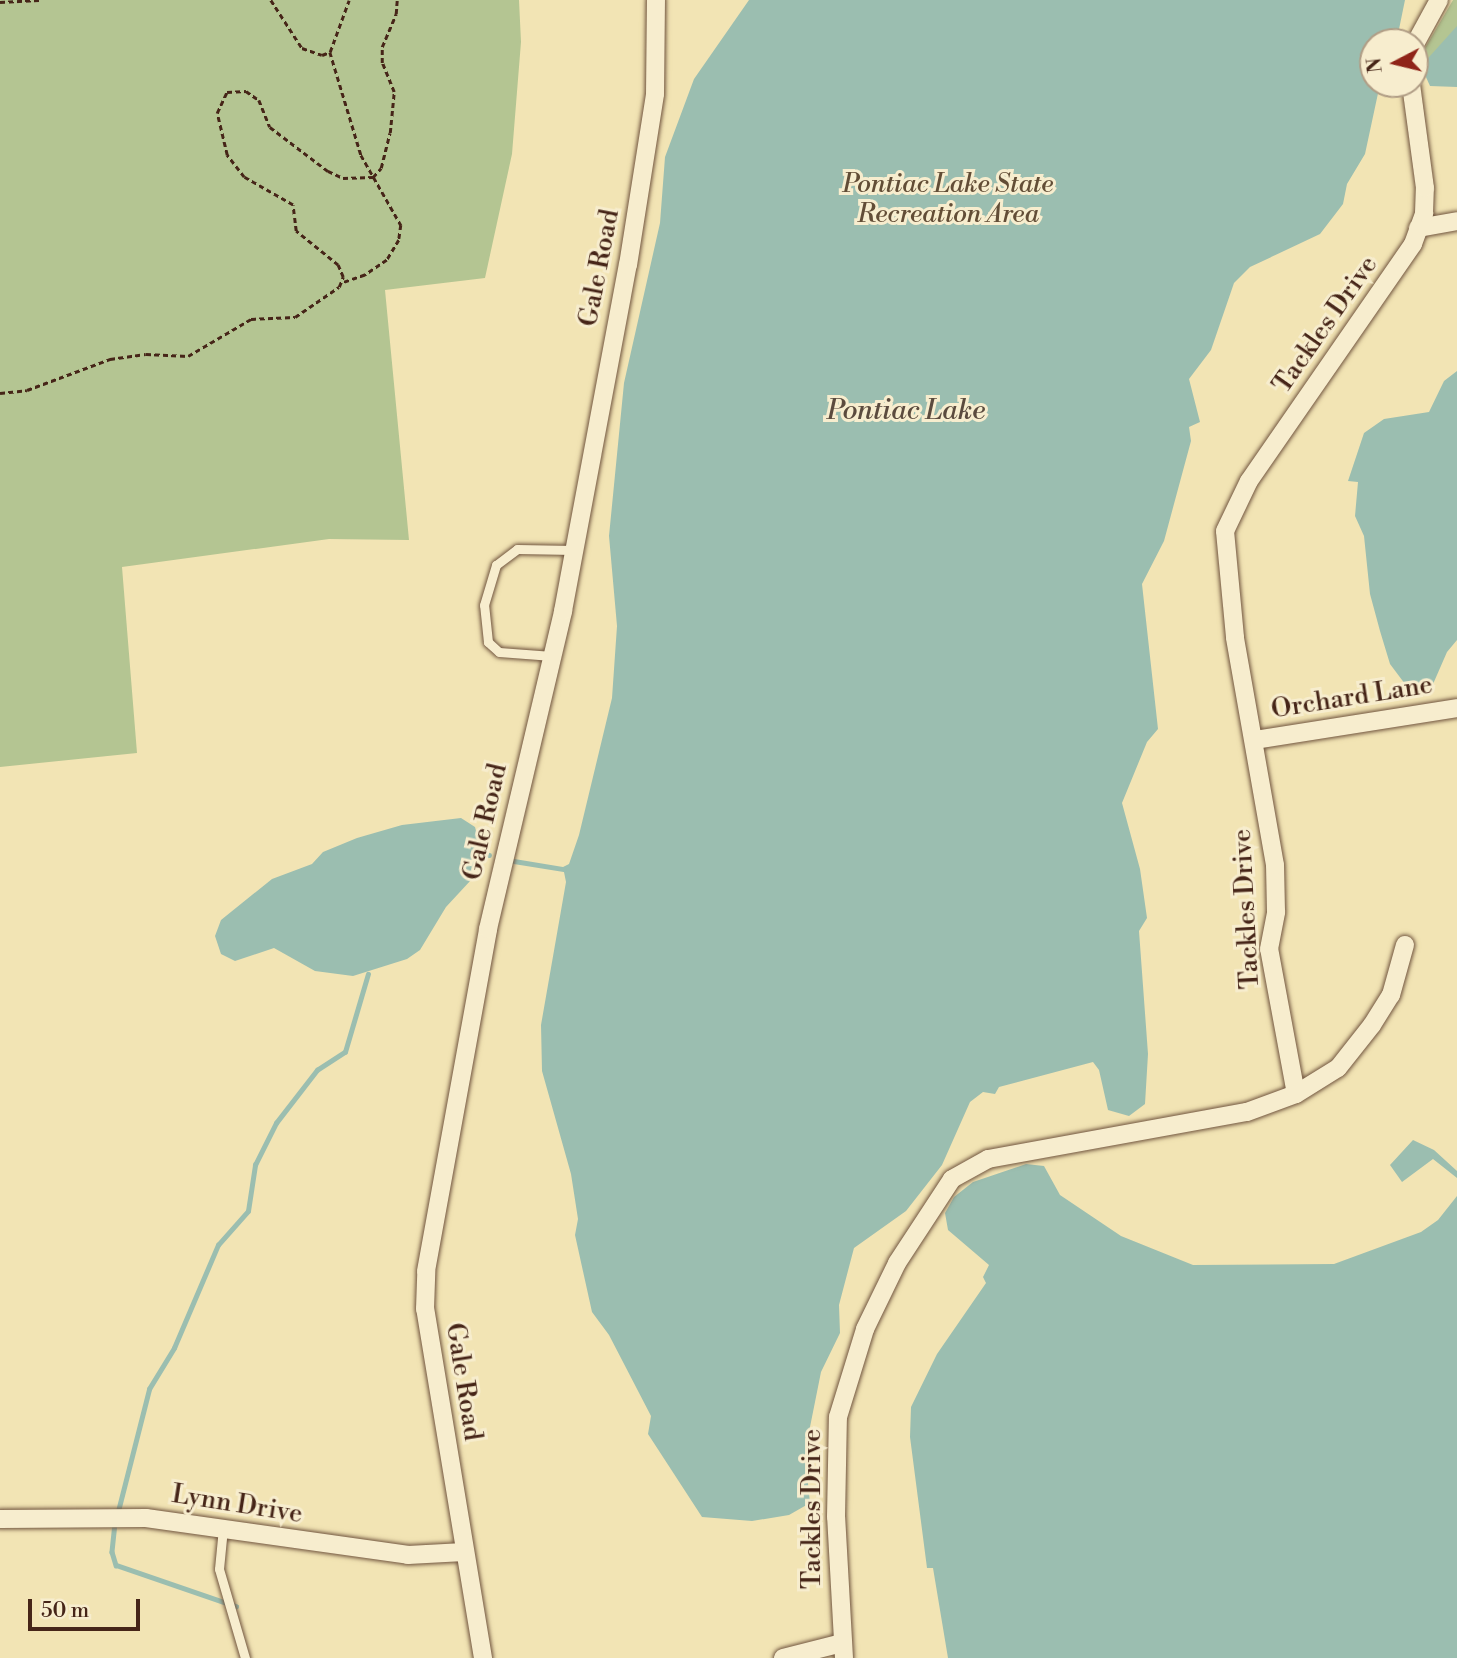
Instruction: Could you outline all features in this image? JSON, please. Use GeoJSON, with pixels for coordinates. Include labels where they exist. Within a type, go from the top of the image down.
{"type":"FeatureCollection","features":[{"type":"Feature","properties":{"kind":"street","name":"Gale Road"},"geometry":{"type":"LineString","coordinates":[[483,1658],[425,1309],[426,1271],[488,929],[552,656],[642,191],[654,94],[656,0]]}},
{"type":"Feature","properties":{"kind":"street"},"geometry":{"type":"LineString","coordinates":[[1424,28],[1439,0]]}},
{"type":"Feature","properties":{"kind":"street","name":"Tackles Drive"},"geometry":{"type":"LineString","coordinates":[[783,1658],[843,1651],[838,1417],[865,1329],[891,1274],[952,1179],[988,1158],[1247,1112],[1296,1094],[1269,948],[1276,912],[1275,865],[1235,637],[1225,531],[1249,481],[1353,336],[1418,229],[1425,188],[1413,98]]}},
{"type":"Feature","properties":{"kind":"street"},"geometry":{"type":"LineString","coordinates":[[1418,229],[1457,221]]}},
{"type":"Feature","properties":{"kind":"street","name":"Orchard Lane"},"geometry":{"type":"LineString","coordinates":[[1255,740],[1457,708]]}},
{"type":"Feature","properties":{"kind":"street"},"geometry":{"type":"LineString","coordinates":[[1296,1094],[1338,1068],[1373,1025],[1391,995],[1405,944]]}},
{"type":"Feature","properties":{"kind":"street","name":"Lynn Drive"},"geometry":{"type":"LineString","coordinates":[[0,1518],[84,1515],[223,1528],[408,1555],[464,1552]]}},
{"type":"Feature","properties":{"kind":"lane"},"geometry":{"type":"LineString","coordinates":[[552,656],[499,652],[488,642],[484,605],[496,565],[517,549],[574,550]]}},
{"type":"Feature","properties":{"kind":"lane"},"geometry":{"type":"LineString","coordinates":[[223,1528],[219,1569],[245,1658]]}},
{"type":"Feature","properties":{"kind":"path"},"geometry":{"type":"LineString","coordinates":[[0,2],[39,0]]}},
{"type":"Feature","properties":{"kind":"path"},"geometry":{"type":"LineString","coordinates":[[271,0],[302,48],[312,54],[330,52]]}},
{"type":"Feature","properties":{"kind":"path"},"geometry":{"type":"LineString","coordinates":[[0,393],[27,390],[110,359],[146,354],[188,356],[251,319],[295,317],[342,283],[380,267],[400,240],[401,225],[361,155],[330,52],[349,0]]}},
{"type":"Feature","properties":{"kind":"path"},"geometry":{"type":"LineString","coordinates":[[342,283],[338,265],[296,231],[292,205],[244,177],[227,155],[217,125],[221,101],[233,90],[254,95],[270,127],[328,171],[343,178],[373,177],[381,168],[390,133],[394,92],[382,63],[382,47],[396,14],[397,0]]}},
{"type":"Feature","properties":{"kind":"green space"},"geometry":{"type":"Polygon","coordinates":[[[0,0],[519,0],[521,42],[512,154],[485,278],[385,290],[409,540],[329,539],[122,567],[137,753],[0,767],[0,0]]]}},
{"type":"Feature","properties":{"kind":"green space"},"geometry":{"type":"Polygon","coordinates":[[[1453,0],[1457,0],[1457,70],[1429,67],[1429,41],[1453,0]]]}},
{"type":"Feature","properties":{"kind":"water","name":"Pontiac Lake"},"geometry":{"type":"Polygon","coordinates":[[[749,0],[1405,0],[1399,28],[1359,28],[1359,98],[1377,98],[1365,154],[1347,184],[1343,204],[1320,234],[1250,267],[1234,283],[1211,350],[1189,379],[1200,422],[1189,427],[1191,441],[1164,541],[1142,584],[1158,729],[1147,742],[1122,803],[1140,869],[1147,918],[1139,931],[1148,1054],[1145,1104],[1129,1116],[1108,1110],[1099,1070],[1093,1062],[999,1087],[995,1094],[983,1092],[970,1102],[942,1165],[906,1211],[854,1248],[839,1305],[840,1333],[821,1372],[805,1455],[810,1503],[789,1515],[752,1521],[702,1517],[648,1434],[651,1416],[609,1335],[592,1312],[575,1235],[578,1219],[571,1174],[542,1071],[541,1025],[566,882],[563,867],[569,864],[579,835],[612,698],[617,626],[609,536],[624,383],[660,223],[665,157],[694,79],[749,0]]]}},
{"type":"Feature","properties":{"kind":"water"},"geometry":{"type":"Polygon","coordinates":[[[1457,26],[1457,87],[1430,86],[1429,57],[1457,26]]]}},
{"type":"Feature","properties":{"kind":"water"},"geometry":{"type":"Polygon","coordinates":[[[1457,371],[1457,640],[1447,652],[1430,691],[1414,696],[1390,664],[1370,594],[1364,536],[1355,516],[1358,482],[1348,481],[1364,433],[1384,419],[1429,412],[1444,381],[1457,371]]]}},
{"type":"Feature","properties":{"kind":"water"},"geometry":{"type":"Polygon","coordinates":[[[461,818],[475,827],[482,854],[471,880],[446,907],[420,950],[407,959],[353,976],[315,971],[274,948],[235,961],[221,954],[215,936],[221,920],[272,879],[312,864],[323,852],[357,838],[402,825],[461,818]]]}},
{"type":"Feature","properties":{"kind":"water"},"geometry":{"type":"Polygon","coordinates":[[[1413,1140],[1434,1150],[1457,1171],[1457,1178],[1433,1159],[1402,1182],[1390,1165],[1413,1140]]]}},
{"type":"Feature","properties":{"kind":"water"},"geometry":{"type":"Polygon","coordinates":[[[1026,1164],[1044,1166],[1060,1195],[1121,1236],[1193,1265],[1334,1264],[1421,1232],[1438,1220],[1457,1196],[1457,1658],[948,1658],[933,1568],[927,1568],[910,1437],[911,1407],[937,1354],[986,1283],[983,1277],[989,1265],[948,1230],[945,1213],[954,1197],[973,1182],[1026,1164]]]}},
{"type":"Feature","properties":{"kind":"waterway"},"geometry":{"type":"LineString","coordinates":[[482,854],[489,855]]}},
{"type":"Feature","properties":{"kind":"waterway"},"geometry":{"type":"LineString","coordinates":[[514,861],[563,869]]}},
{"type":"Feature","properties":{"kind":"waterway"},"geometry":{"type":"LineString","coordinates":[[117,1515],[149,1389],[174,1348],[218,1245],[248,1211],[255,1165],[276,1123],[317,1070],[345,1052],[368,974]]}},
{"type":"Feature","properties":{"kind":"waterway"},"geometry":{"type":"LineString","coordinates":[[115,1523],[112,1552],[116,1565],[236,1606]]}},
{"type":"Feature","properties":{"kind":"park label","name":"Pontiac Lake State Recreation Area"},"geometry":{"type":"Point","coordinates":[948,200]}}]}
